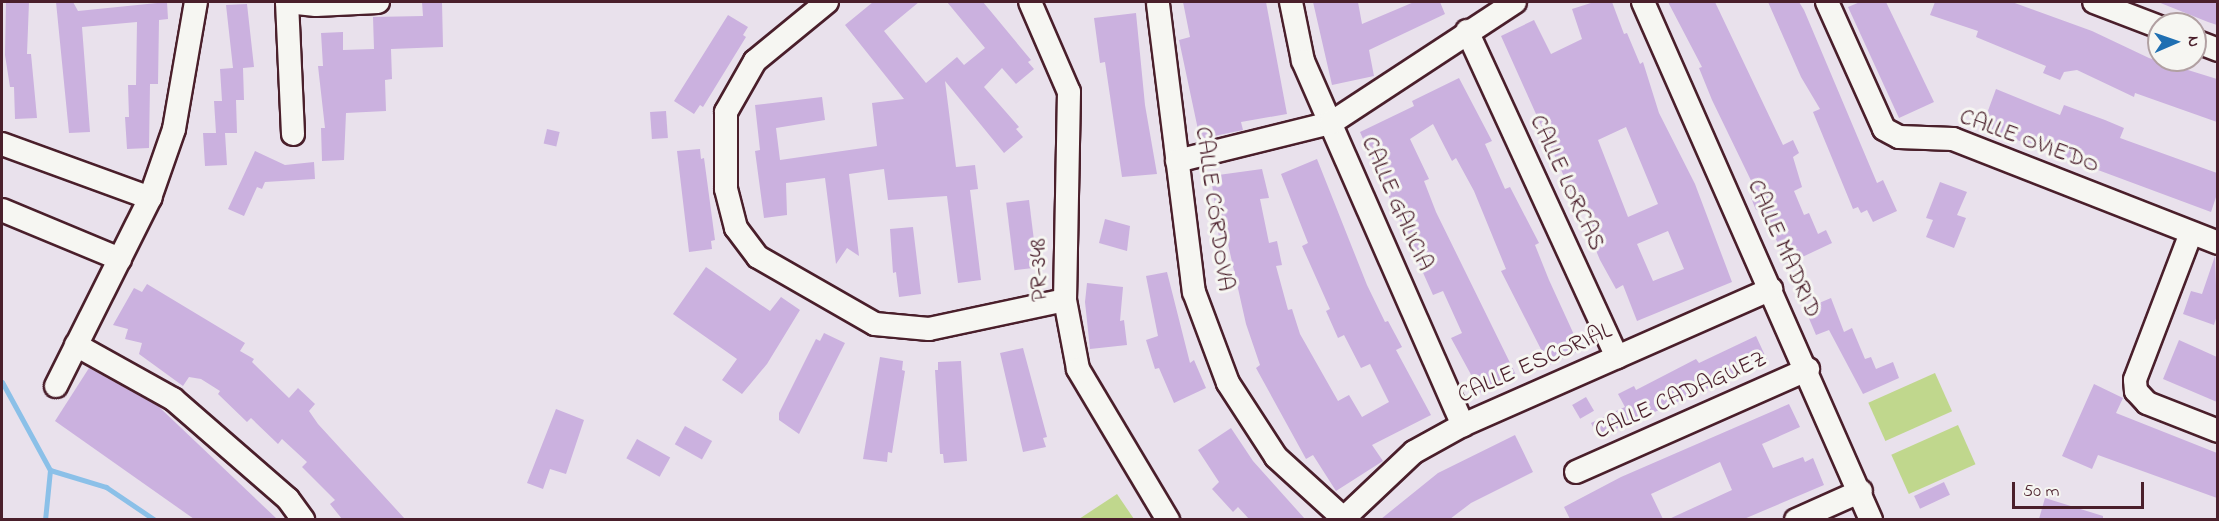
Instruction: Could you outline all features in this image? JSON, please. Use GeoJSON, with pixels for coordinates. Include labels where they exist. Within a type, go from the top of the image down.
{"type":"FeatureCollection","features":[{"type":"Feature","properties":{"kind":"street"},"geometry":{"type":"LineString","coordinates":[[56,386],[150,198],[174,129],[196,2]]}},
{"type":"Feature","properties":{"kind":"street"},"geometry":{"type":"LineString","coordinates":[[293,134],[287,2],[316,5],[378,2]]}},
{"type":"Feature","properties":{"kind":"street"},"geometry":{"type":"LineString","coordinates":[[827,2],[754,61],[726,112],[726,189],[736,228],[758,257],[875,324],[929,329],[1065,300]]}},
{"type":"Feature","properties":{"kind":"street","name":"PR-348"},"geometry":{"type":"LineString","coordinates":[[1030,2],[1069,92],[1065,300],[1078,369],[1168,519]]}},
{"type":"Feature","properties":{"kind":"street","name":"CALLE GALICIA"},"geometry":{"type":"LineString","coordinates":[[1291,2],[1304,61],[1463,425]]}},
{"type":"Feature","properties":{"kind":"street"},"geometry":{"type":"LineString","coordinates":[[1178,161],[1331,123],[1467,31],[1515,2]]}},
{"type":"Feature","properties":{"kind":"street","name":"CALLE MADRID"},"geometry":{"type":"LineString","coordinates":[[1643,2],[1808,369],[1871,519]]}},
{"type":"Feature","properties":{"kind":"street","name":"CALLE OVIEDO"},"geometry":{"type":"LineString","coordinates":[[1827,2],[1884,129],[1899,137],[1953,139],[2217,243]]}},
{"type":"Feature","properties":{"kind":"street"},"geometry":{"type":"LineString","coordinates":[[2094,2],[2147,22]]}},
{"type":"Feature","properties":{"kind":"street","name":"CALLE CÓRDOVA"},"geometry":{"type":"LineString","coordinates":[[1158,4],[1194,292],[1228,383],[1276,457],[1343,519]]}},
{"type":"Feature","properties":{"kind":"street","name":"CALLE LORCAS"},"geometry":{"type":"LineString","coordinates":[[1467,31],[1617,357]]}},
{"type":"Feature","properties":{"kind":"street"},"geometry":{"type":"LineString","coordinates":[[2,144],[150,198]]}},
{"type":"Feature","properties":{"kind":"street"},"geometry":{"type":"LineString","coordinates":[[2,210],[120,259]]}},
{"type":"Feature","properties":{"kind":"street"},"geometry":{"type":"LineString","coordinates":[[2191,233],[2135,380],[2136,391],[2147,403],[2217,431]]}},
{"type":"Feature","properties":{"kind":"street","name":"CALLE ESCORIAL"},"geometry":{"type":"LineString","coordinates":[[1343,519],[1414,452],[1463,425],[1771,289]]}},
{"type":"Feature","properties":{"kind":"street"},"geometry":{"type":"LineString","coordinates":[[76,345],[173,399],[288,500],[303,519]]}},
{"type":"Feature","properties":{"kind":"street","name":"CALLE CADAGUEZ"},"geometry":{"type":"LineString","coordinates":[[1576,472],[1808,369]]}},
{"type":"Feature","properties":{"kind":"street"},"geometry":{"type":"LineString","coordinates":[[1796,519],[1861,491]]}},
{"type":"Feature","properties":{"kind":"green space"},"geometry":{"type":"Polygon","coordinates":[[[1935,373],[1952,411],[1885,441],[1868,403],[1935,373]]]}},
{"type":"Feature","properties":{"kind":"green space"},"geometry":{"type":"Polygon","coordinates":[[[1958,425],[1975,464],[1909,494],[1891,455],[1958,425]]]}},
{"type":"Feature","properties":{"kind":"green space"},"geometry":{"type":"Polygon","coordinates":[[[1117,494],[1134,519],[1079,519],[1117,494]]]}},
{"type":"Feature","properties":{"kind":"building"},"geometry":{"type":"Polygon","coordinates":[[[6,2],[29,2],[27,54],[31,54],[37,118],[15,119],[14,87],[10,87],[5,55],[6,2]]]}},
{"type":"Feature","properties":{"kind":"building"},"geometry":{"type":"Polygon","coordinates":[[[56,2],[73,2],[78,11],[167,2],[168,19],[159,20],[158,84],[150,84],[149,148],[127,149],[125,117],[129,117],[128,85],[136,85],[137,22],[82,27],[90,132],[69,133],[56,2]]]}},
{"type":"Feature","properties":{"kind":"building"},"geometry":{"type":"Polygon","coordinates":[[[422,2],[442,2],[443,47],[391,49],[392,79],[385,80],[386,111],[346,113],[344,160],[322,161],[321,128],[325,128],[318,66],[323,66],[321,33],[343,32],[343,50],[374,49],[373,17],[423,16],[422,2]]]}},
{"type":"Feature","properties":{"kind":"building"},"geometry":{"type":"Polygon","coordinates":[[[873,2],[919,2],[884,31],[926,83],[957,57],[964,65],[985,48],[947,2],[983,2],[1031,60],[1028,62],[1034,69],[1016,84],[1002,68],[984,87],[1019,127],[1016,129],[1023,137],[1004,153],[945,81],[956,167],[975,165],[978,189],[970,190],[981,280],[958,283],[947,196],[888,200],[884,169],[849,174],[859,256],[847,248],[836,264],[825,178],[786,183],[787,215],[764,218],[755,151],[760,150],[755,105],[822,97],[825,120],[776,128],[780,160],[877,146],[872,103],[904,99],[845,25],[873,2]]]}},
{"type":"Feature","properties":{"kind":"building"},"geometry":{"type":"Polygon","coordinates":[[[1183,2],[1266,2],[1287,114],[1241,122],[1243,130],[1200,139],[1179,40],[1190,37],[1183,2]]]}},
{"type":"Feature","properties":{"kind":"building"},"geometry":{"type":"Polygon","coordinates":[[[1313,2],[1358,2],[1362,24],[1414,2],[1440,2],[1445,14],[1369,50],[1374,76],[1332,85],[1313,2]]]}},
{"type":"Feature","properties":{"kind":"building"},"geometry":{"type":"Polygon","coordinates":[[[1594,2],[1612,2],[1624,34],[1627,33],[1640,64],[1643,62],[1659,113],[1695,184],[1732,282],[1637,321],[1623,285],[1616,289],[1600,260],[1589,234],[1594,231],[1576,190],[1571,192],[1501,36],[1534,20],[1551,54],[1582,39],[1572,9],[1594,2]],[[1626,127],[1598,140],[1628,217],[1658,204],[1626,127]],[[1668,231],[1637,244],[1653,281],[1684,269],[1668,231]]]}},
{"type":"Feature","properties":{"kind":"building"},"geometry":{"type":"Polygon","coordinates":[[[1668,2],[1715,2],[1783,145],[1793,140],[1799,153],[1793,157],[1802,187],[1794,191],[1804,215],[1809,213],[1818,234],[1826,230],[1832,243],[1798,259],[1795,251],[1784,256],[1761,208],[1756,210],[1751,198],[1758,195],[1712,100],[1699,68],[1702,67],[1668,2]]]}},
{"type":"Feature","properties":{"kind":"building"},"geometry":{"type":"Polygon","coordinates":[[[1768,2],[1799,2],[1804,10],[1877,183],[1883,180],[1897,211],[1873,222],[1867,210],[1861,213],[1858,207],[1853,209],[1813,112],[1820,109],[1801,77],[1768,2]]]}},
{"type":"Feature","properties":{"kind":"building"},"geometry":{"type":"Polygon","coordinates":[[[1860,2],[1886,2],[1934,102],[1899,118],[1848,7],[1860,2]]]}},
{"type":"Feature","properties":{"kind":"building"},"geometry":{"type":"Polygon","coordinates":[[[1935,2],[2012,2],[2092,31],[2147,57],[2147,72],[2194,72],[2217,79],[2217,122],[2135,93],[2134,97],[2077,70],[2064,72],[2060,80],[2043,73],[2046,66],[1976,37],[1978,31],[1930,15],[1935,2]]]}},
{"type":"Feature","properties":{"kind":"building"},"geometry":{"type":"Polygon","coordinates":[[[2158,2],[2217,2],[2217,25],[2207,22],[2207,12],[2183,12],[2158,2]]]}},
{"type":"Feature","properties":{"kind":"building"},"geometry":{"type":"Polygon","coordinates":[[[247,4],[254,67],[243,68],[244,100],[236,100],[237,133],[225,133],[227,165],[205,166],[203,133],[216,133],[214,101],[222,101],[220,69],[233,68],[226,5],[247,4]]]}},
{"type":"Feature","properties":{"kind":"building"},"geometry":{"type":"Polygon","coordinates":[[[1136,13],[1145,105],[1157,174],[1122,177],[1105,62],[1100,63],[1094,18],[1136,13]]]}},
{"type":"Feature","properties":{"kind":"building"},"geometry":{"type":"Polygon","coordinates":[[[728,15],[748,27],[743,35],[746,37],[703,107],[700,105],[694,114],[674,101],[728,15]]]}},
{"type":"Feature","properties":{"kind":"building"},"geometry":{"type":"Polygon","coordinates":[[[1459,78],[1492,141],[1485,144],[1505,189],[1510,187],[1539,243],[1535,245],[1581,350],[1549,365],[1501,271],[1506,269],[1474,191],[1456,158],[1452,161],[1433,124],[1410,139],[1429,179],[1424,181],[1436,212],[1516,375],[1481,393],[1451,338],[1462,333],[1443,291],[1433,295],[1360,132],[1414,106],[1412,101],[1459,78]]]}},
{"type":"Feature","properties":{"kind":"building"},"geometry":{"type":"Polygon","coordinates":[[[1996,89],[2060,115],[2064,105],[2105,120],[2124,128],[2120,138],[2217,173],[2217,194],[2211,212],[1982,127],[1996,89]]]}},
{"type":"Feature","properties":{"kind":"building"},"geometry":{"type":"Polygon","coordinates":[[[666,111],[668,138],[652,139],[650,112],[666,111]]]}},
{"type":"Feature","properties":{"kind":"building"},"geometry":{"type":"Polygon","coordinates":[[[547,129],[560,132],[556,147],[544,144],[547,129]]]}},
{"type":"Feature","properties":{"kind":"building"},"geometry":{"type":"Polygon","coordinates":[[[700,149],[701,159],[704,158],[715,240],[711,241],[712,249],[689,252],[677,151],[700,149]]]}},
{"type":"Feature","properties":{"kind":"building"},"geometry":{"type":"Polygon","coordinates":[[[255,151],[285,165],[314,162],[315,179],[265,182],[262,189],[257,187],[244,216],[228,209],[255,151]]]}},
{"type":"Feature","properties":{"kind":"building"},"geometry":{"type":"Polygon","coordinates":[[[1317,159],[1367,285],[1385,322],[1388,321],[1402,347],[1396,350],[1431,415],[1372,445],[1383,461],[1336,491],[1313,455],[1306,459],[1256,368],[1260,365],[1246,324],[1228,244],[1220,246],[1211,176],[1262,169],[1269,198],[1260,199],[1269,243],[1277,241],[1282,265],[1276,266],[1288,310],[1292,309],[1300,334],[1338,401],[1349,395],[1362,417],[1389,402],[1370,364],[1361,368],[1344,335],[1338,338],[1326,311],[1330,309],[1302,246],[1308,243],[1281,174],[1317,159]]]}},
{"type":"Feature","properties":{"kind":"building"},"geometry":{"type":"Polygon","coordinates":[[[1940,182],[1967,192],[1957,215],[1966,218],[1954,248],[1926,237],[1933,220],[1926,218],[1940,182]]]}},
{"type":"Feature","properties":{"kind":"building"},"geometry":{"type":"Polygon","coordinates":[[[1029,200],[1037,267],[1014,270],[1006,203],[1029,200]]]}},
{"type":"Feature","properties":{"kind":"building"},"geometry":{"type":"Polygon","coordinates":[[[1105,219],[1130,226],[1127,251],[1099,243],[1105,219]]]}},
{"type":"Feature","properties":{"kind":"building"},"geometry":{"type":"Polygon","coordinates":[[[913,227],[921,294],[899,297],[896,272],[893,273],[890,229],[913,227]]]}},
{"type":"Feature","properties":{"kind":"building"},"geometry":{"type":"Polygon","coordinates":[[[2215,256],[2217,315],[2214,325],[2183,314],[2191,291],[2202,294],[2215,256]]]}},
{"type":"Feature","properties":{"kind":"building"},"geometry":{"type":"Polygon","coordinates":[[[706,267],[770,311],[781,297],[800,310],[767,364],[742,394],[722,380],[737,359],[673,314],[706,267]]]}},
{"type":"Feature","properties":{"kind":"building"},"geometry":{"type":"Polygon","coordinates":[[[1167,272],[1190,363],[1194,360],[1206,388],[1174,403],[1159,368],[1155,369],[1146,340],[1158,336],[1146,276],[1167,272]]]}},
{"type":"Feature","properties":{"kind":"building"},"geometry":{"type":"Polygon","coordinates":[[[1087,283],[1123,287],[1120,321],[1124,320],[1127,345],[1090,349],[1085,302],[1087,283]]]}},
{"type":"Feature","properties":{"kind":"building"},"geometry":{"type":"Polygon","coordinates":[[[147,284],[245,343],[240,351],[254,359],[252,362],[289,398],[298,388],[315,404],[309,411],[318,424],[405,519],[342,519],[330,504],[335,500],[302,467],[307,462],[282,439],[278,444],[251,418],[247,422],[218,394],[220,391],[201,379],[189,377],[183,386],[139,354],[142,343],[125,339],[128,329],[113,325],[134,288],[142,292],[147,284]]]}},
{"type":"Feature","properties":{"kind":"building"},"geometry":{"type":"Polygon","coordinates":[[[1831,298],[1844,332],[1852,328],[1865,359],[1871,357],[1876,369],[1893,362],[1899,378],[1863,394],[1829,330],[1816,335],[1805,309],[1831,298]]]}},
{"type":"Feature","properties":{"kind":"building"},"geometry":{"type":"Polygon","coordinates":[[[824,333],[845,343],[799,434],[779,420],[779,413],[816,339],[820,341],[824,333]]]}},
{"type":"Feature","properties":{"kind":"building"},"geometry":{"type":"Polygon","coordinates":[[[1756,336],[1768,362],[1598,437],[1591,423],[1625,407],[1618,394],[1634,386],[1636,390],[1696,359],[1699,363],[1756,336]]]}},
{"type":"Feature","properties":{"kind":"building"},"geometry":{"type":"Polygon","coordinates":[[[2179,340],[2217,357],[2217,402],[2163,379],[2179,340]]]}},
{"type":"Feature","properties":{"kind":"building"},"geometry":{"type":"Polygon","coordinates":[[[1023,348],[1047,437],[1043,438],[1046,447],[1023,452],[1000,353],[1023,348]]]}},
{"type":"Feature","properties":{"kind":"building"},"geometry":{"type":"Polygon","coordinates":[[[880,357],[903,361],[902,370],[905,371],[892,453],[888,452],[887,462],[863,459],[880,357]]]}},
{"type":"Feature","properties":{"kind":"building"},"geometry":{"type":"Polygon","coordinates":[[[961,361],[967,461],[944,463],[943,454],[940,454],[935,370],[938,370],[938,362],[961,361]]]}},
{"type":"Feature","properties":{"kind":"building"},"geometry":{"type":"Polygon","coordinates":[[[89,368],[158,406],[277,519],[194,519],[55,421],[89,368]]]}},
{"type":"Feature","properties":{"kind":"building"},"geometry":{"type":"Polygon","coordinates":[[[2094,384],[2123,398],[2116,413],[2217,453],[2217,498],[2098,455],[2092,469],[2062,456],[2094,384]]]}},
{"type":"Feature","properties":{"kind":"building"},"geometry":{"type":"Polygon","coordinates":[[[1586,397],[1594,411],[1580,419],[1572,405],[1586,397]]]}},
{"type":"Feature","properties":{"kind":"building"},"geometry":{"type":"Polygon","coordinates":[[[1789,404],[1800,427],[1762,444],[1773,468],[1803,457],[1805,462],[1813,458],[1824,485],[1744,519],[1669,519],[1732,490],[1720,462],[1651,494],[1663,519],[1570,519],[1564,507],[1621,477],[1789,404]]]}},
{"type":"Feature","properties":{"kind":"building"},"geometry":{"type":"Polygon","coordinates":[[[556,409],[584,420],[566,474],[550,469],[543,489],[527,483],[556,409]]]}},
{"type":"Feature","properties":{"kind":"building"},"geometry":{"type":"Polygon","coordinates":[[[685,426],[712,441],[702,459],[675,444],[685,426]]]}},
{"type":"Feature","properties":{"kind":"building"},"geometry":{"type":"Polygon","coordinates":[[[1231,428],[1253,461],[1305,519],[1249,519],[1238,507],[1233,512],[1212,489],[1219,482],[1198,450],[1231,428]]]}},
{"type":"Feature","properties":{"kind":"building"},"geometry":{"type":"Polygon","coordinates":[[[1515,435],[1533,472],[1471,503],[1450,519],[1381,519],[1438,473],[1515,435]]]}},
{"type":"Feature","properties":{"kind":"building"},"geometry":{"type":"Polygon","coordinates":[[[637,439],[670,457],[660,477],[626,458],[637,439]]]}},
{"type":"Feature","properties":{"kind":"building"},"geometry":{"type":"Polygon","coordinates":[[[1944,482],[1950,495],[1920,509],[1914,496],[1944,482]]]}},
{"type":"Feature","properties":{"kind":"building"},"geometry":{"type":"Polygon","coordinates":[[[2045,498],[2103,516],[2103,519],[2039,519],[2045,498]]]}},
{"type":"Feature","properties":{"kind":"waterway"},"geometry":{"type":"LineString","coordinates":[[2,382],[50,470],[45,520]]}},
{"type":"Feature","properties":{"kind":"waterway"},"geometry":{"type":"LineString","coordinates":[[50,470],[106,487],[155,520]]}}]}
